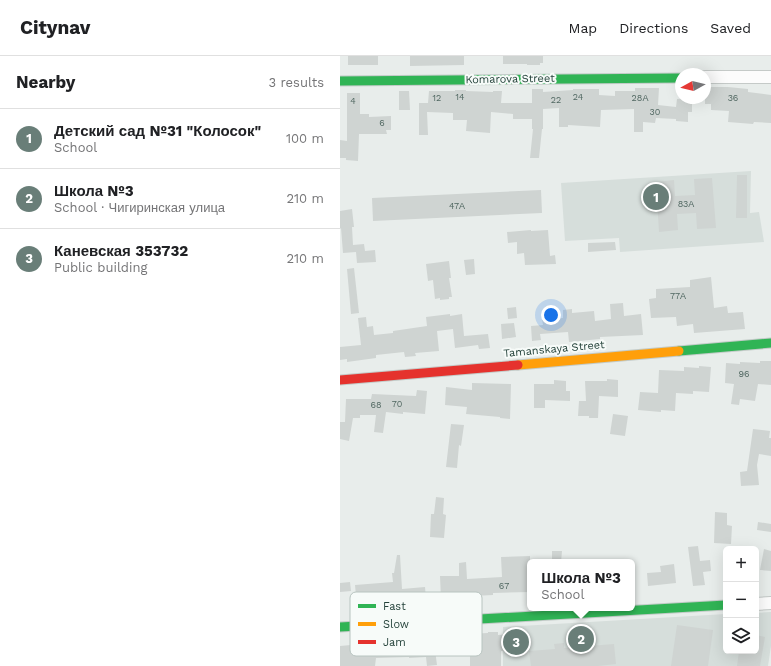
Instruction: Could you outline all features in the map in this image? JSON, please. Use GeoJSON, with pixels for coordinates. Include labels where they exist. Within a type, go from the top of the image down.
{"type":"FeatureCollection","features":[{"type":"Feature","properties":{"kind":"street"},"geometry":{"type":"LineString","coordinates":[[711,77],[771,77]]}},
{"type":"Feature","properties":{"kind":"street","name":"Komarova Street"},"geometry":{"type":"LineString","coordinates":[[340,81],[675,78]]}},
{"type":"Feature","properties":{"kind":"street","name":"Tamanskaya Street"},"geometry":{"type":"LineString","coordinates":[[340,380],[771,342]]}},
{"type":"Feature","properties":{"kind":"street"},"geometry":{"type":"LineString","coordinates":[[759,604],[771,603]]}},
{"type":"Feature","properties":{"kind":"street"},"geometry":{"type":"LineString","coordinates":[[635,610],[723,605]]}},
{"type":"Feature","properties":{"kind":"street"},"geometry":{"type":"LineString","coordinates":[[482,619],[621,611]]}},
{"type":"Feature","properties":{"kind":"street"},"geometry":{"type":"LineString","coordinates":[[340,627],[350,626]]}},
{"type":"Feature","properties":{"kind":"shaded area"},"geometry":{"type":"Polygon","coordinates":[[[751,171],[750,213],[759,212],[764,242],[620,252],[619,238],[565,241],[561,183],[751,171]]]}},
{"type":"Feature","properties":{"kind":"shaded area"},"geometry":{"type":"Polygon","coordinates":[[[771,612],[771,646],[768,666],[503,666],[503,627],[723,614],[723,654],[759,654],[759,613],[771,612]]]}},
{"type":"Feature","properties":{"kind":"building"},"geometry":{"type":"Polygon","coordinates":[[[348,56],[378,56],[378,65],[348,65],[348,56]]]}},
{"type":"Feature","properties":{"kind":"building"},"geometry":{"type":"Polygon","coordinates":[[[410,56],[464,56],[464,65],[410,66],[410,56]]]}},
{"type":"Feature","properties":{"kind":"building"},"geometry":{"type":"Polygon","coordinates":[[[503,56],[543,56],[543,63],[540,63],[540,65],[503,64],[503,56]]]}},
{"type":"Feature","properties":{"kind":"building"},"geometry":{"type":"Polygon","coordinates":[[[711,87],[748,89],[748,92],[771,95],[771,123],[754,122],[753,124],[728,122],[729,111],[711,110],[711,87]]]}},
{"type":"Feature","properties":{"kind":"building"},"geometry":{"type":"Polygon","coordinates":[[[635,88],[659,88],[658,105],[676,107],[676,104],[692,104],[692,112],[688,112],[688,122],[676,121],[676,119],[656,118],[655,123],[643,122],[643,132],[634,132],[634,109],[601,110],[600,127],[568,125],[568,127],[559,127],[559,108],[543,109],[543,129],[539,158],[530,158],[533,129],[532,119],[513,119],[513,114],[491,112],[490,133],[466,131],[467,120],[453,120],[453,113],[427,112],[428,135],[419,135],[419,103],[428,103],[429,91],[502,91],[501,103],[532,103],[532,89],[543,89],[543,92],[573,89],[599,89],[599,95],[615,96],[615,91],[635,91],[635,88]]]}},
{"type":"Feature","properties":{"kind":"building"},"geometry":{"type":"Polygon","coordinates":[[[399,91],[409,91],[410,110],[399,110],[399,91]]]}},
{"type":"Feature","properties":{"kind":"building"},"geometry":{"type":"Polygon","coordinates":[[[347,93],[360,93],[360,114],[369,114],[369,117],[391,116],[391,130],[386,130],[387,134],[359,134],[358,161],[340,158],[340,140],[347,141],[347,93]]]}},
{"type":"Feature","properties":{"kind":"building"},"geometry":{"type":"Polygon","coordinates":[[[737,175],[747,175],[747,218],[736,218],[737,175]]]}},
{"type":"Feature","properties":{"kind":"building"},"geometry":{"type":"Polygon","coordinates":[[[712,178],[716,228],[697,229],[696,213],[677,214],[678,230],[659,232],[656,182],[674,180],[675,196],[695,195],[694,179],[712,178]]]}},
{"type":"Feature","properties":{"kind":"building"},"geometry":{"type":"Polygon","coordinates":[[[541,190],[542,213],[373,221],[372,198],[541,190]]]}},
{"type":"Feature","properties":{"kind":"building"},"geometry":{"type":"Polygon","coordinates":[[[352,209],[354,227],[352,227],[353,245],[364,244],[365,251],[375,250],[376,262],[357,263],[356,252],[343,253],[341,228],[340,229],[340,211],[352,209]]]}},
{"type":"Feature","properties":{"kind":"building"},"geometry":{"type":"Polygon","coordinates":[[[548,230],[550,256],[555,255],[556,264],[525,265],[524,253],[517,254],[517,242],[508,243],[507,232],[548,230]]]}},
{"type":"Feature","properties":{"kind":"building"},"geometry":{"type":"Polygon","coordinates":[[[615,242],[616,250],[588,252],[588,243],[615,242]]]}},
{"type":"Feature","properties":{"kind":"building"},"geometry":{"type":"Polygon","coordinates":[[[474,259],[475,274],[466,275],[464,260],[474,259]]]}},
{"type":"Feature","properties":{"kind":"building"},"geometry":{"type":"Polygon","coordinates":[[[449,261],[451,278],[449,278],[452,297],[449,297],[449,299],[435,299],[433,280],[428,281],[426,264],[449,261]]]}},
{"type":"Feature","properties":{"kind":"building"},"geometry":{"type":"Polygon","coordinates":[[[354,268],[359,313],[351,314],[347,269],[354,268]]]}},
{"type":"Feature","properties":{"kind":"building"},"geometry":{"type":"Polygon","coordinates":[[[711,277],[714,308],[727,306],[728,313],[743,312],[745,329],[694,333],[693,324],[677,326],[676,317],[651,318],[649,299],[656,298],[656,289],[690,287],[690,280],[711,277]]]}},
{"type":"Feature","properties":{"kind":"building"},"geometry":{"type":"Polygon","coordinates":[[[623,303],[624,316],[641,314],[643,335],[600,337],[600,339],[569,342],[568,332],[540,334],[541,340],[532,341],[531,326],[543,325],[542,319],[563,318],[563,310],[572,309],[572,313],[594,311],[595,321],[611,319],[610,304],[623,303]]]}},
{"type":"Feature","properties":{"kind":"building"},"geometry":{"type":"Polygon","coordinates":[[[516,307],[517,318],[508,319],[507,308],[516,307]]]}},
{"type":"Feature","properties":{"kind":"building"},"geometry":{"type":"Polygon","coordinates":[[[450,314],[450,316],[462,314],[464,336],[488,334],[490,348],[479,349],[478,345],[455,348],[453,329],[437,331],[439,351],[415,353],[416,356],[405,357],[404,352],[376,355],[376,358],[347,362],[347,359],[340,360],[340,347],[361,345],[358,318],[366,317],[367,327],[373,326],[374,335],[393,333],[393,331],[427,326],[426,317],[450,314]]]}},
{"type":"Feature","properties":{"kind":"building"},"geometry":{"type":"Polygon","coordinates":[[[514,323],[516,337],[502,339],[501,324],[514,323]]]}},
{"type":"Feature","properties":{"kind":"building"},"geometry":{"type":"Polygon","coordinates":[[[760,361],[771,361],[771,385],[758,384],[755,401],[740,399],[739,405],[731,404],[734,384],[725,383],[726,363],[760,363],[760,361]]]}},
{"type":"Feature","properties":{"kind":"building"},"geometry":{"type":"Polygon","coordinates":[[[699,366],[711,367],[709,392],[693,391],[693,394],[676,393],[675,411],[661,410],[661,412],[638,410],[640,392],[658,393],[659,370],[684,371],[684,367],[699,368],[699,366]]]}},
{"type":"Feature","properties":{"kind":"building"},"geometry":{"type":"Polygon","coordinates":[[[607,379],[618,380],[618,397],[599,396],[598,418],[578,416],[579,401],[586,401],[585,381],[607,381],[607,379]]]}},
{"type":"Feature","properties":{"kind":"building"},"geometry":{"type":"Polygon","coordinates":[[[554,380],[566,381],[566,391],[570,391],[570,401],[545,400],[545,408],[534,408],[534,384],[554,384],[554,380]]]}},
{"type":"Feature","properties":{"kind":"building"},"geometry":{"type":"Polygon","coordinates":[[[472,383],[511,384],[510,419],[466,414],[467,407],[445,405],[446,387],[472,390],[472,383]]]}},
{"type":"Feature","properties":{"kind":"building"},"geometry":{"type":"Polygon","coordinates":[[[417,390],[427,391],[425,414],[386,412],[383,433],[374,432],[376,415],[360,415],[360,418],[353,418],[349,441],[340,439],[340,422],[345,422],[346,399],[371,399],[372,394],[416,396],[417,390]]]}},
{"type":"Feature","properties":{"kind":"building"},"geometry":{"type":"Polygon","coordinates":[[[613,414],[628,416],[625,436],[610,434],[613,414]]]}},
{"type":"Feature","properties":{"kind":"building"},"geometry":{"type":"Polygon","coordinates":[[[451,424],[464,425],[461,446],[459,445],[457,468],[446,467],[451,424]]]}},
{"type":"Feature","properties":{"kind":"building"},"geometry":{"type":"Polygon","coordinates":[[[753,429],[770,431],[769,438],[771,438],[771,456],[759,454],[757,465],[759,485],[741,486],[740,472],[747,471],[753,429]]]}},
{"type":"Feature","properties":{"kind":"building"},"geometry":{"type":"Polygon","coordinates":[[[436,497],[444,498],[443,514],[446,515],[444,538],[430,537],[431,514],[434,514],[436,497]]]}},
{"type":"Feature","properties":{"kind":"building"},"geometry":{"type":"Polygon","coordinates":[[[715,512],[727,513],[727,525],[732,526],[731,544],[714,543],[715,512]]]}},
{"type":"Feature","properties":{"kind":"building"},"geometry":{"type":"Polygon","coordinates":[[[758,522],[771,524],[771,532],[757,530],[758,522]]]}},
{"type":"Feature","properties":{"kind":"building"},"geometry":{"type":"Polygon","coordinates":[[[698,546],[700,561],[710,560],[711,571],[703,572],[705,585],[693,586],[688,547],[698,546]]]}},
{"type":"Feature","properties":{"kind":"building"},"geometry":{"type":"Polygon","coordinates":[[[764,549],[771,551],[771,571],[760,570],[764,549]]]}},
{"type":"Feature","properties":{"kind":"building"},"geometry":{"type":"Polygon","coordinates":[[[552,551],[562,551],[561,559],[552,559],[552,551]]]}},
{"type":"Feature","properties":{"kind":"building"},"geometry":{"type":"Polygon","coordinates":[[[397,555],[400,555],[402,589],[425,587],[425,592],[356,592],[355,585],[393,582],[392,573],[394,573],[397,555]]]}},
{"type":"Feature","properties":{"kind":"building"},"geometry":{"type":"Polygon","coordinates":[[[530,556],[530,559],[527,559],[527,592],[493,593],[493,595],[482,596],[482,592],[441,592],[440,576],[459,576],[459,563],[466,562],[467,579],[502,577],[501,557],[530,556]]]}},
{"type":"Feature","properties":{"kind":"building"},"geometry":{"type":"Polygon","coordinates":[[[674,564],[676,583],[648,586],[647,573],[661,572],[660,566],[674,564]]]}},
{"type":"Feature","properties":{"kind":"building"},"geometry":{"type":"Polygon","coordinates":[[[350,582],[351,591],[340,592],[340,583],[350,582]]]}},
{"type":"Feature","properties":{"kind":"building"},"geometry":{"type":"Polygon","coordinates":[[[677,625],[713,630],[708,666],[671,666],[677,625]]]}},
{"type":"Feature","properties":{"kind":"building"},"geometry":{"type":"Polygon","coordinates":[[[498,632],[498,635],[522,633],[523,650],[501,651],[501,666],[470,666],[470,656],[482,656],[482,633],[498,632]]]}},
{"type":"Feature","properties":{"kind":"building"},"geometry":{"type":"Polygon","coordinates":[[[759,636],[765,637],[760,666],[737,666],[739,654],[759,654],[759,636]]]}},
{"type":"Feature","properties":{"kind":"building"},"geometry":{"type":"Polygon","coordinates":[[[564,643],[564,648],[614,644],[616,664],[598,666],[531,666],[529,651],[555,649],[554,644],[564,643]]]}},
{"type":"Feature","properties":{"kind":"building"},"geometry":{"type":"Polygon","coordinates":[[[350,645],[350,656],[436,656],[437,665],[427,666],[426,657],[409,657],[376,658],[375,666],[340,666],[340,646],[350,645]]]}},
{"type":"Feature","properties":{"kind":"traffic: fast"},"geometry":{"type":"LineString","coordinates":[[340,81],[675,78]]}},
{"type":"Feature","properties":{"kind":"traffic: fast"},"geometry":{"type":"LineString","coordinates":[[679,351],[771,343]]}},
{"type":"Feature","properties":{"kind":"traffic: fast"},"geometry":{"type":"LineString","coordinates":[[635,610],[723,605]]}},
{"type":"Feature","properties":{"kind":"traffic: fast"},"geometry":{"type":"LineString","coordinates":[[482,619],[621,611]]}},
{"type":"Feature","properties":{"kind":"traffic: fast"},"geometry":{"type":"LineString","coordinates":[[340,627],[350,626]]}},
{"type":"Feature","properties":{"kind":"traffic: slow"},"geometry":{"type":"LineString","coordinates":[[518,365],[679,351]]}},
{"type":"Feature","properties":{"kind":"traffic: jam"},"geometry":{"type":"LineString","coordinates":[[340,380],[518,365]]}},
{"type":"Feature","properties":{"kind":"place","name":"Детский сад №31 \"Колосок\""},"geometry":{"type":"Point","coordinates":[656,197]}},
{"type":"Feature","properties":{"kind":"place","name":"Школа №3"},"geometry":{"type":"Point","coordinates":[581,639]}},
{"type":"Feature","properties":{"kind":"place","name":"Каневская 353732"},"geometry":{"type":"Point","coordinates":[516,642]}}]}
